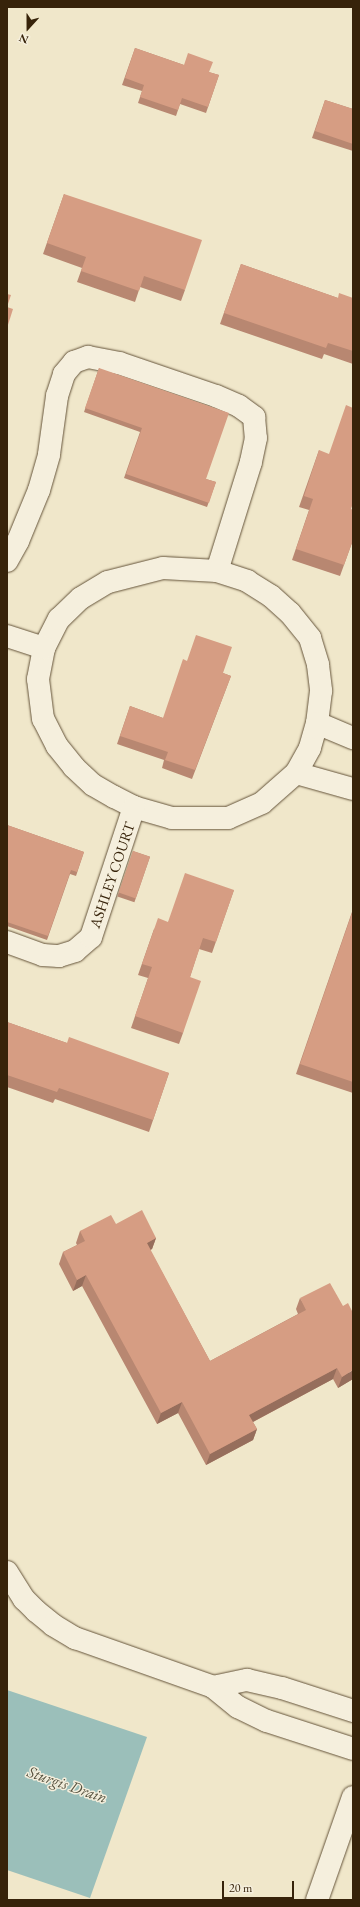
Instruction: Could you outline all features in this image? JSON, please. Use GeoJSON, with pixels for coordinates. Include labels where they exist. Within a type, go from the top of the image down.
{"type":"FeatureCollection","features":[{"type":"Feature","properties":{"kind":"street"},"geometry":{"type":"LineString","coordinates":[[7,561],[18,541],[39,490],[49,454],[57,396],[64,374],[74,362],[88,357],[119,363],[216,396],[239,406],[254,417],[256,438],[251,462],[217,571]]}},
{"type":"Feature","properties":{"kind":"street","name":"ASHLEY COURT"},"geometry":{"type":"LineString","coordinates":[[163,568],[217,571],[247,581],[272,596],[290,613],[310,638],[321,691],[317,722],[310,748],[296,773],[262,803],[228,818],[172,818],[134,807],[93,785],[74,767],[57,746],[43,719],[39,701],[38,679],[44,648],[50,633],[70,607],[108,582],[163,568]]}},
{"type":"Feature","properties":{"kind":"street"},"geometry":{"type":"LineString","coordinates":[[7,636],[44,648]]}},
{"type":"Feature","properties":{"kind":"street"},"geometry":{"type":"LineString","coordinates":[[317,722],[353,738]]}},
{"type":"Feature","properties":{"kind":"street"},"geometry":{"type":"LineString","coordinates":[[296,773],[353,789]]}},
{"type":"Feature","properties":{"kind":"street","name":"ASHLEY COURT"},"geometry":{"type":"LineString","coordinates":[[7,942],[43,955],[59,956],[75,951],[91,937],[134,807]]}},
{"type":"Feature","properties":{"kind":"street"},"geometry":{"type":"LineString","coordinates":[[7,1572],[24,1599],[53,1625],[64,1632],[213,1687],[238,1707],[267,1721],[353,1749]]}},
{"type":"Feature","properties":{"kind":"street"},"geometry":{"type":"LineString","coordinates":[[213,1687],[247,1680],[282,1688],[353,1711]]}},
{"type":"Feature","properties":{"kind":"street"},"geometry":{"type":"LineString","coordinates":[[318,1900],[353,1797]]}},
{"type":"Feature","properties":{"kind":"water","name":"Sturgis Drain"},"geometry":{"type":"Polygon","coordinates":[[[7,1690],[147,1737],[90,1898],[7,1870],[7,1690]]]}},
{"type":"Feature","properties":{"kind":"building"},"geometry":{"type":"Polygon","coordinates":[[[135,48],[184,65],[188,53],[213,62],[209,72],[219,75],[208,107],[182,98],[178,110],[140,97],[144,85],[125,78],[135,48]]]}},
{"type":"Feature","properties":{"kind":"building"},"geometry":{"type":"Polygon","coordinates":[[[325,100],[353,109],[353,144],[315,131],[325,100]]]}},
{"type":"Feature","properties":{"kind":"building"},"geometry":{"type":"Polygon","coordinates":[[[64,194],[202,240],[185,290],[144,276],[139,291],[81,271],[86,257],[47,243],[64,194]]]}},
{"type":"Feature","properties":{"kind":"building"},"geometry":{"type":"Polygon","coordinates":[[[241,264],[338,298],[339,293],[353,298],[353,351],[328,343],[326,348],[224,313],[241,264]]]}},
{"type":"Feature","properties":{"kind":"building"},"geometry":{"type":"Polygon","coordinates":[[[7,294],[11,295],[7,307],[7,294]]]}},
{"type":"Feature","properties":{"kind":"building"},"geometry":{"type":"Polygon","coordinates":[[[7,307],[13,309],[7,328],[7,307]]]}},
{"type":"Feature","properties":{"kind":"building"},"geometry":{"type":"Polygon","coordinates":[[[99,368],[229,413],[206,479],[216,482],[209,503],[126,474],[142,428],[85,408],[99,368]]]}},
{"type":"Feature","properties":{"kind":"building"},"geometry":{"type":"Polygon","coordinates":[[[346,405],[353,408],[353,503],[351,509],[353,510],[353,540],[344,565],[296,549],[313,499],[304,496],[319,450],[329,454],[346,405]]]}},
{"type":"Feature","properties":{"kind":"building"},"geometry":{"type":"Polygon","coordinates":[[[196,635],[232,647],[223,673],[231,676],[195,770],[165,760],[168,752],[120,736],[130,706],[163,718],[183,659],[187,661],[196,635]]]}},
{"type":"Feature","properties":{"kind":"building"},"geometry":{"type":"Polygon","coordinates":[[[7,825],[84,852],[77,872],[71,870],[48,936],[7,922],[7,825]]]}},
{"type":"Feature","properties":{"kind":"building"},"geometry":{"type":"Polygon","coordinates":[[[133,851],[150,857],[136,898],[119,893],[133,851]]]}},
{"type":"Feature","properties":{"kind":"building"},"geometry":{"type":"Polygon","coordinates":[[[185,873],[234,890],[216,942],[203,938],[190,977],[201,981],[183,1033],[135,1016],[152,967],[142,964],[158,918],[168,922],[185,873]]]}},
{"type":"Feature","properties":{"kind":"building"},"geometry":{"type":"Polygon","coordinates":[[[353,910],[353,1082],[300,1064],[353,910]]]}},
{"type":"Feature","properties":{"kind":"building"},"geometry":{"type":"Polygon","coordinates":[[[7,1022],[67,1043],[69,1037],[169,1073],[153,1120],[59,1088],[57,1092],[7,1075],[7,1022]]]}},
{"type":"Feature","properties":{"kind":"building"},"geometry":{"type":"Polygon","coordinates":[[[142,1210],[156,1238],[147,1243],[210,1361],[306,1310],[300,1298],[330,1283],[343,1306],[348,1303],[353,1313],[353,1370],[342,1377],[337,1368],[249,1415],[257,1429],[210,1454],[182,1402],[161,1413],[86,1275],[77,1280],[63,1252],[85,1241],[80,1231],[111,1215],[116,1224],[142,1210]]]}}]}
